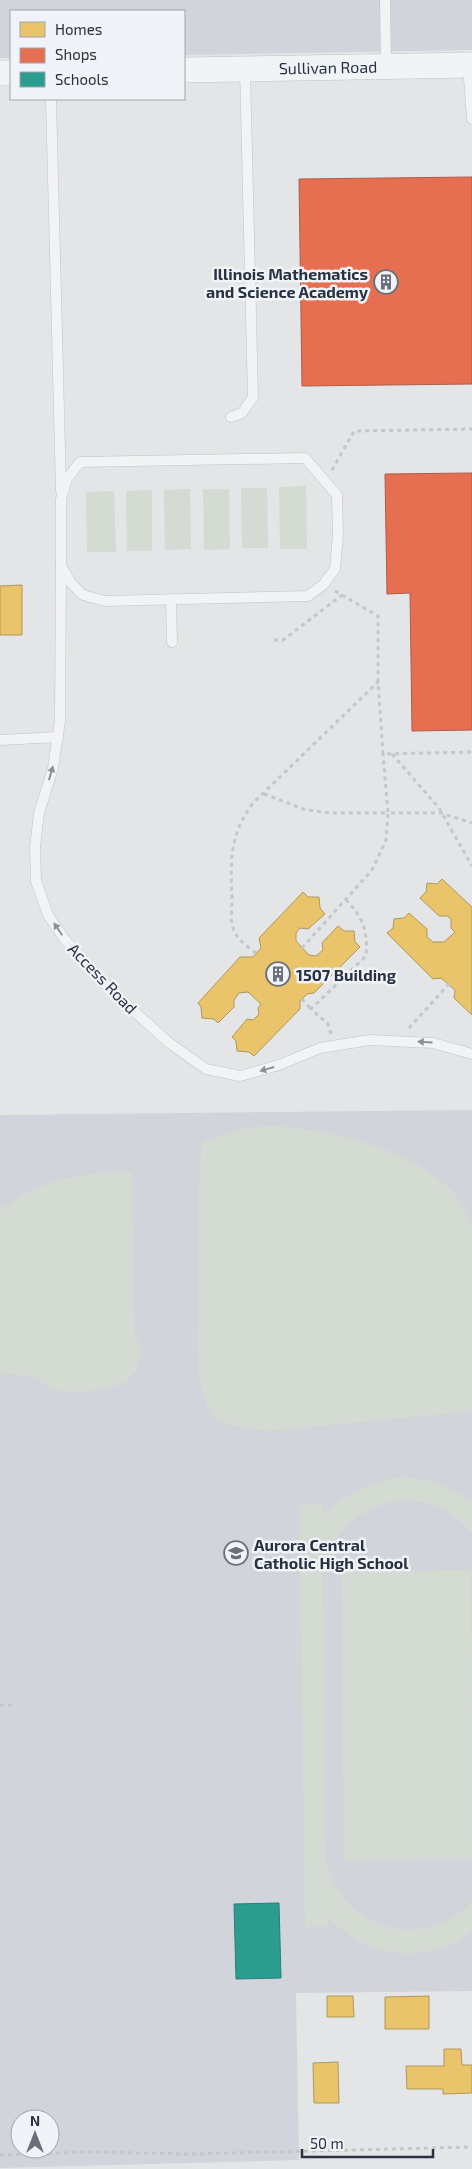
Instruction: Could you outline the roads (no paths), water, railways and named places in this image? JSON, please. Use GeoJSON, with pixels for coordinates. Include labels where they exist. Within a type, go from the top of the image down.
{"type":"FeatureCollection","features":[{"type":"Feature","properties":{"kind":"street","name":"Sullivan Road"},"geometry":{"type":"LineString","coordinates":[[185,70],[470,65]]}},
{"type":"Feature","properties":{"kind":"lane"},"geometry":{"type":"LineString","coordinates":[[385,0],[386,67]]}},
{"type":"Feature","properties":{"kind":"lane"},"geometry":{"type":"LineString","coordinates":[[470,65],[472,119]]}},
{"type":"Feature","properties":{"kind":"lane"},"geometry":{"type":"LineString","coordinates":[[231,417],[242,413],[253,397],[245,69]]}},
{"type":"Feature","properties":{"kind":"lane","name":"Access Road"},"geometry":{"type":"LineString","coordinates":[[51,100],[61,499],[62,684],[58,737],[53,768],[39,813],[35,847],[36,881],[48,915],[65,940],[112,991],[161,1036],[206,1069],[240,1076],[279,1065],[320,1048],[370,1040],[433,1043],[472,1054]]}},
{"type":"Feature","properties":{"kind":"lane"},"geometry":{"type":"LineString","coordinates":[[61,499],[67,479],[80,462],[305,458],[337,495],[338,534],[335,569],[323,585],[308,596],[105,600],[83,595],[71,583],[61,566]]}},
{"type":"Feature","properties":{"kind":"lane"},"geometry":{"type":"LineString","coordinates":[[171,599],[172,642]]}},
{"type":"Feature","properties":{"kind":"lane"},"geometry":{"type":"LineString","coordinates":[[0,740],[58,737]]}},
{"type":"Feature","properties":{"kind":"place","name":"Illinois Mathematics and Science Academy"},"geometry":{"type":"Point","coordinates":[386,282]}},
{"type":"Feature","properties":{"kind":"place","name":"1507 Building"},"geometry":{"type":"Point","coordinates":[278,974]}},
{"type":"Feature","properties":{"kind":"place","name":"Aurora Central Catholic High School"},"geometry":{"type":"Point","coordinates":[236,1553]}}]}
